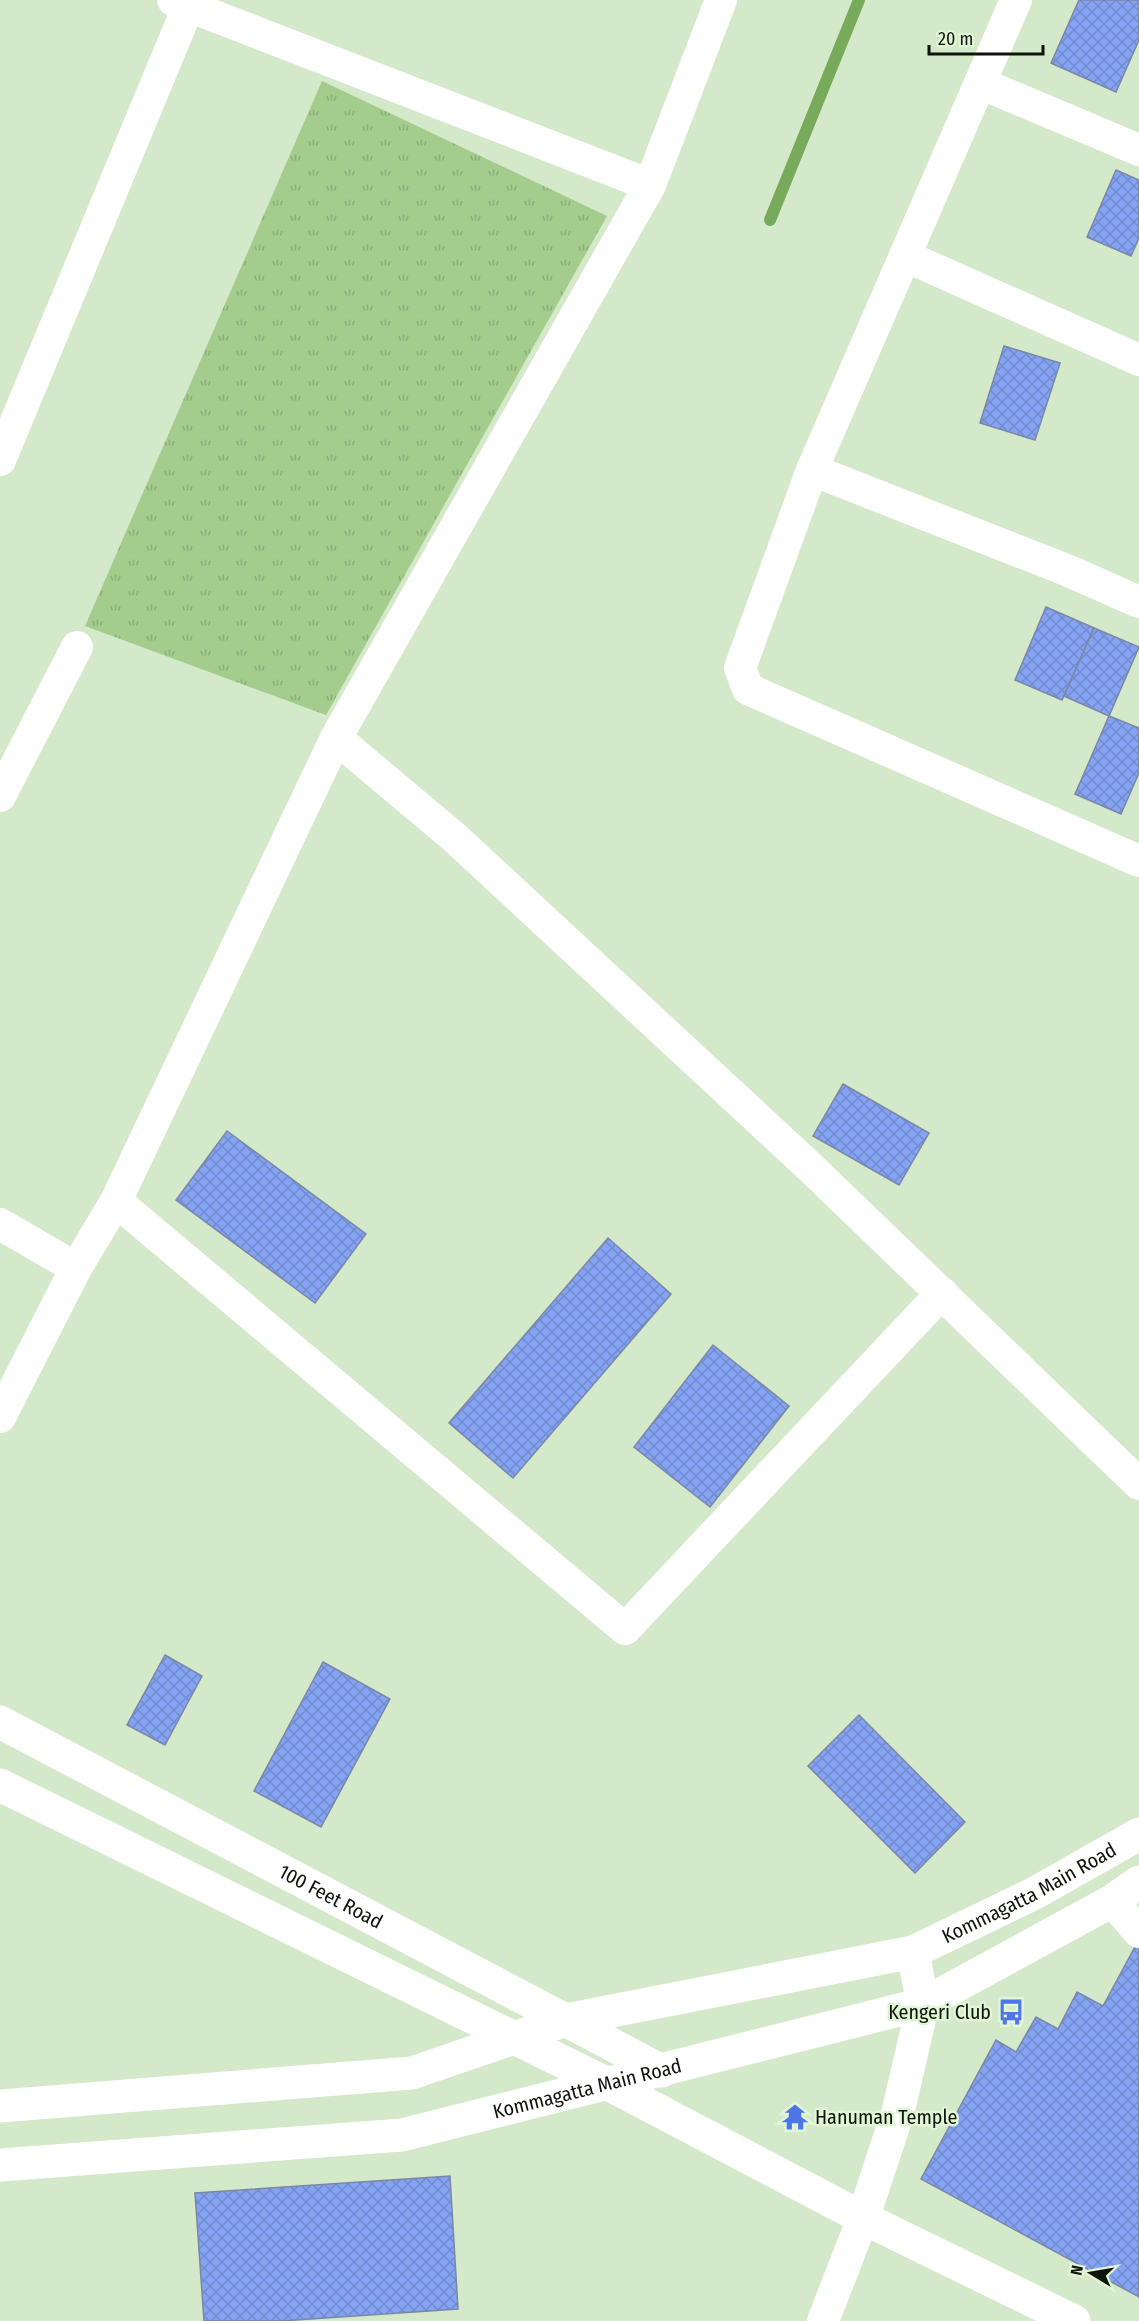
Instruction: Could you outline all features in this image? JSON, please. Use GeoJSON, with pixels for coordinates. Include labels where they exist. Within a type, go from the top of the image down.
{"type":"FeatureCollection","features":[{"type":"Feature","properties":{"kind":"main road","name":"100 Feet Road"},"geometry":{"type":"LineString","coordinates":[[0,1722],[662,2071]]}},
{"type":"Feature","properties":{"kind":"main road"},"geometry":{"type":"LineString","coordinates":[[0,1785],[608,2084],[862,2218],[1074,2321]]}},
{"type":"Feature","properties":{"kind":"main road","name":"Kommagatta Main Road"},"geometry":{"type":"LineString","coordinates":[[0,2106],[412,2073],[566,2020],[913,1952],[1035,1893],[1139,1834]]}},
{"type":"Feature","properties":{"kind":"main road","name":"Kommagatta Main Road"},"geometry":{"type":"LineString","coordinates":[[0,2165],[402,2135],[662,2071],[923,2004],[1112,1901],[1139,1882]]}},
{"type":"Feature","properties":{"kind":"main road"},"geometry":{"type":"LineString","coordinates":[[862,2218],[898,2112],[923,2004],[913,1952]]}},
{"type":"Feature","properties":{"kind":"street"},"geometry":{"type":"LineString","coordinates":[[0,1417],[76,1268],[116,1201],[336,738],[650,185],[721,0]]}},
{"type":"Feature","properties":{"kind":"street"},"geometry":{"type":"LineString","coordinates":[[1016,0],[812,470],[740,668],[748,689],[1139,861]]}},
{"type":"Feature","properties":{"kind":"street"},"geometry":{"type":"LineString","coordinates":[[0,460],[184,2],[650,185]]}},
{"type":"Feature","properties":{"kind":"street"},"geometry":{"type":"LineString","coordinates":[[980,83],[1139,150]]}},
{"type":"Feature","properties":{"kind":"street"},"geometry":{"type":"LineString","coordinates":[[904,256],[1139,360]]}},
{"type":"Feature","properties":{"kind":"street"},"geometry":{"type":"LineString","coordinates":[[812,470],[1069,571],[1139,602]]}},
{"type":"Feature","properties":{"kind":"street"},"geometry":{"type":"LineString","coordinates":[[0,796],[77,647]]}},
{"type":"Feature","properties":{"kind":"street"},"geometry":{"type":"LineString","coordinates":[[336,738],[455,838],[942,1293],[1139,1484]]}},
{"type":"Feature","properties":{"kind":"street"},"geometry":{"type":"LineString","coordinates":[[116,1201],[625,1629],[942,1293]]}},
{"type":"Feature","properties":{"kind":"street"},"geometry":{"type":"LineString","coordinates":[[0,1224],[76,1268]]}},
{"type":"Feature","properties":{"kind":"street"},"geometry":{"type":"LineString","coordinates":[[1112,1901],[1139,1932]]}},
{"type":"Feature","properties":{"kind":"street"},"geometry":{"type":"LineString","coordinates":[[823,2321],[862,2218]]}},
{"type":"Feature","properties":{"kind":"green space"},"geometry":{"type":"Polygon","coordinates":[[[322,81],[607,216],[326,715],[85,626],[322,81]]]}},
{"type":"Feature","properties":{"kind":"building"},"geometry":{"type":"Polygon","coordinates":[[[1079,0],[1139,0],[1139,40],[1116,92],[1051,63],[1079,0]]]}},
{"type":"Feature","properties":{"kind":"building"},"geometry":{"type":"Polygon","coordinates":[[[1116,170],[1139,180],[1139,238],[1131,256],[1087,237],[1116,170]]]}},
{"type":"Feature","properties":{"kind":"building"},"geometry":{"type":"Polygon","coordinates":[[[1004,346],[1060,363],[1035,440],[980,423],[1004,346]]]}},
{"type":"Feature","properties":{"kind":"building"},"geometry":{"type":"Polygon","coordinates":[[[1046,607],[1094,628],[1062,700],[1015,680],[1046,607]]]}},
{"type":"Feature","properties":{"kind":"building"},"geometry":{"type":"Polygon","coordinates":[[[1094,628],[1139,647],[1109,716],[1064,696],[1094,628]]]}},
{"type":"Feature","properties":{"kind":"building"},"geometry":{"type":"Polygon","coordinates":[[[1109,716],[1139,728],[1139,773],[1121,814],[1075,794],[1109,716]]]}},
{"type":"Feature","properties":{"kind":"building"},"geometry":{"type":"Polygon","coordinates":[[[843,1084],[929,1133],[899,1185],[813,1136],[843,1084]]]}},
{"type":"Feature","properties":{"kind":"building"},"geometry":{"type":"Polygon","coordinates":[[[227,1131],[366,1234],[315,1303],[176,1200],[227,1131]]]}},
{"type":"Feature","properties":{"kind":"building"},"geometry":{"type":"Polygon","coordinates":[[[608,1238],[671,1294],[513,1478],[449,1423],[608,1238]]]}},
{"type":"Feature","properties":{"kind":"building"},"geometry":{"type":"Polygon","coordinates":[[[713,1345],[789,1406],[710,1507],[634,1447],[713,1345]]]}},
{"type":"Feature","properties":{"kind":"building"},"geometry":{"type":"Polygon","coordinates":[[[165,1655],[202,1676],[165,1745],[127,1725],[165,1655]]]}},
{"type":"Feature","properties":{"kind":"building"},"geometry":{"type":"Polygon","coordinates":[[[323,1662],[390,1699],[321,1827],[254,1791],[323,1662]]]}},
{"type":"Feature","properties":{"kind":"building"},"geometry":{"type":"Polygon","coordinates":[[[859,1715],[965,1822],[915,1873],[808,1766],[859,1715]]]}},
{"type":"Feature","properties":{"kind":"building"},"geometry":{"type":"Polygon","coordinates":[[[1137,1943],[1139,1944],[1139,2297],[921,2179],[996,2040],[1016,2052],[1036,2017],[1058,2029],[1077,1992],[1103,2006],[1137,1943]]]}},
{"type":"Feature","properties":{"kind":"building"},"geometry":{"type":"Polygon","coordinates":[[[450,2176],[458,2309],[281,2321],[204,2321],[195,2193],[450,2176]]]}},
{"type":"Feature","properties":{"kind":"waterway"},"geometry":{"type":"LineString","coordinates":[[770,220],[859,0]]}},
{"type":"Feature","properties":{"kind":"place","name":"Kengeri Club"},"geometry":{"type":"Point","coordinates":[1011,2012]}},
{"type":"Feature","properties":{"kind":"place","name":"Hanuman Temple"},"geometry":{"type":"Point","coordinates":[795,2117]}}]}
